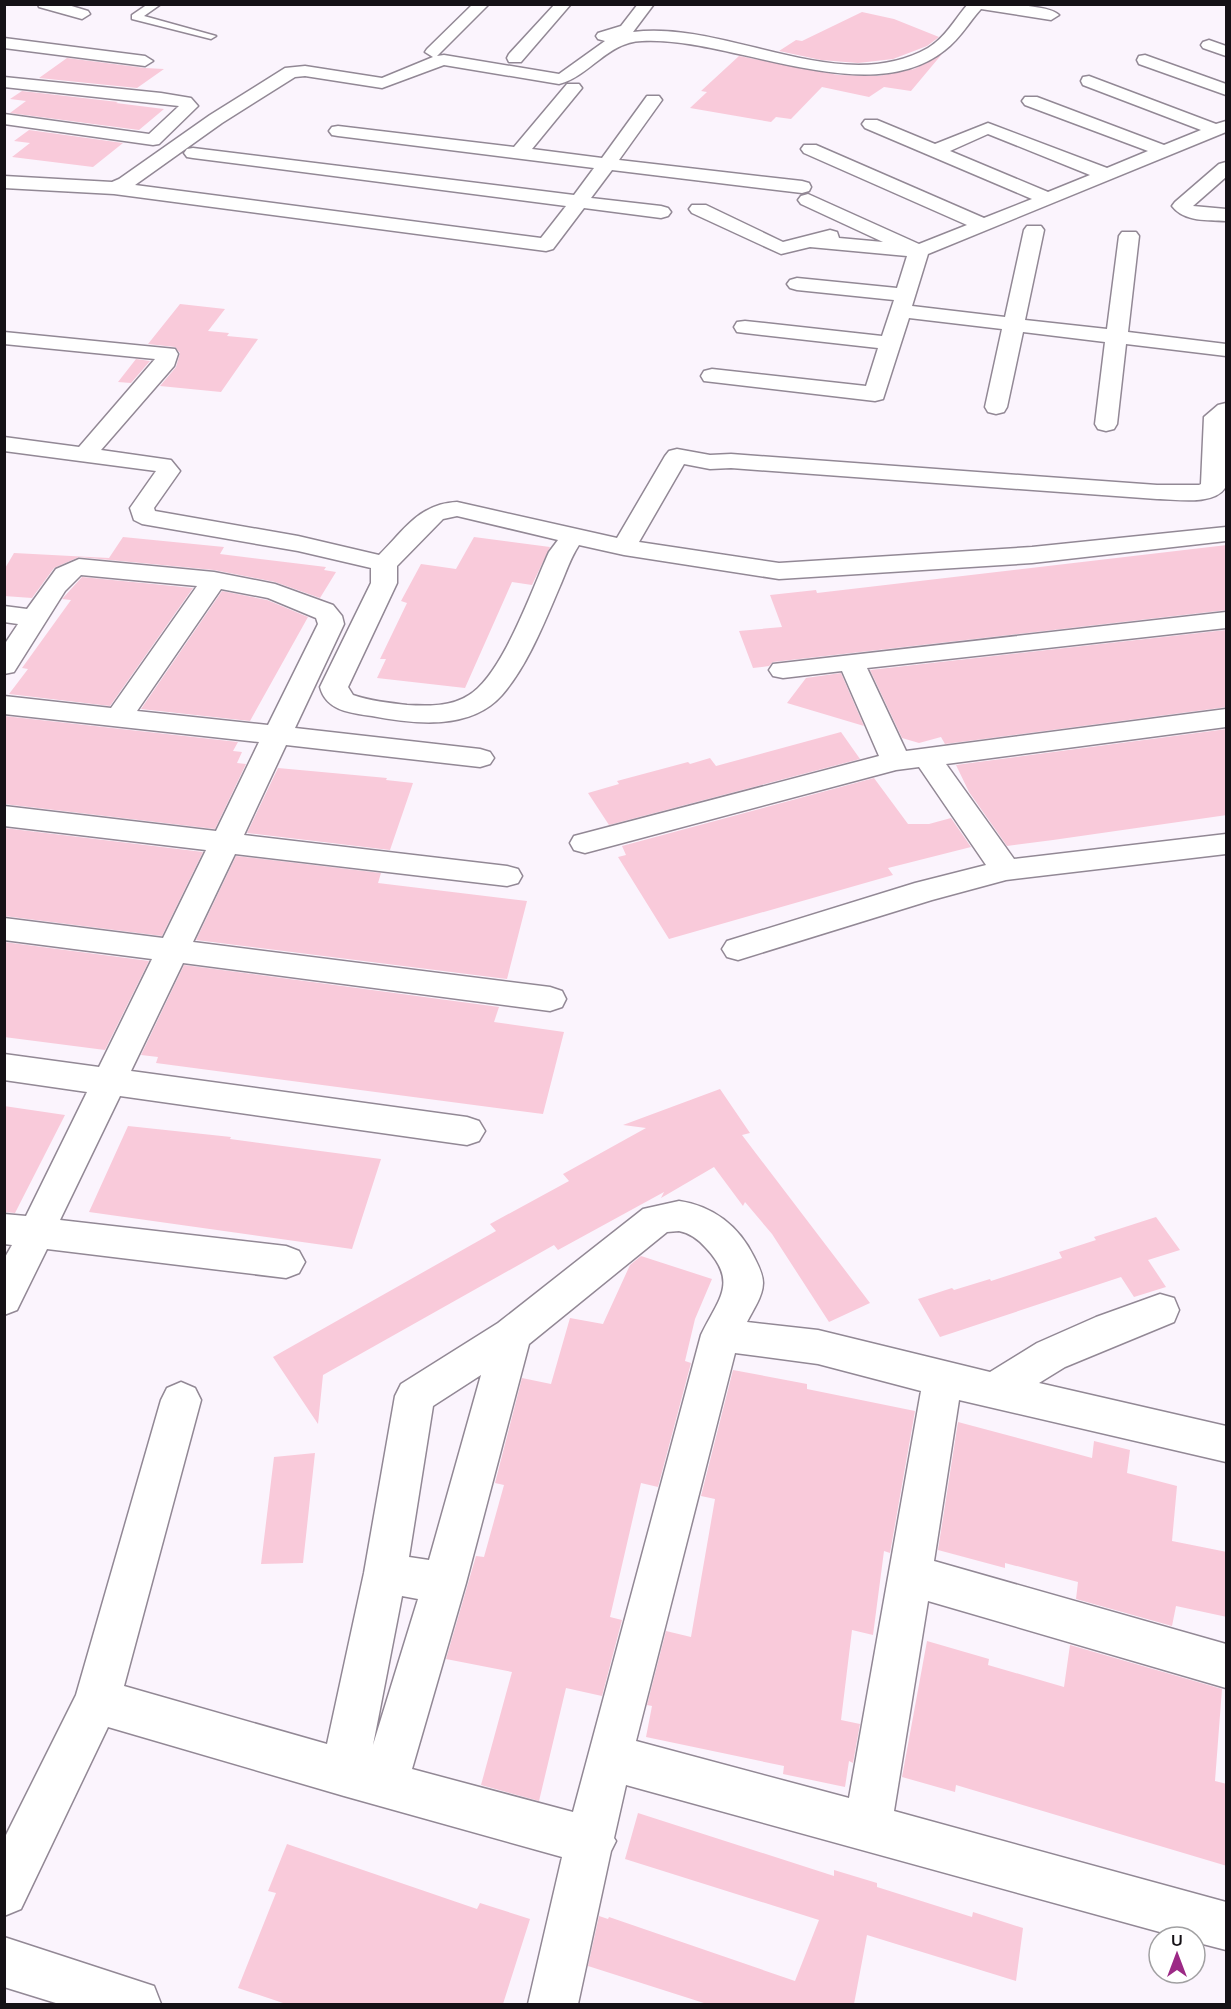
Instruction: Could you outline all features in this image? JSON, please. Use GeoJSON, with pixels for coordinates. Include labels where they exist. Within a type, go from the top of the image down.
{"type":"FeatureCollection","features":[{"type":"Feature","properties":{"kind":"street"},"geometry":{"type":"LineString","coordinates":[[45,4],[82,14]]}},
{"type":"Feature","properties":{"kind":"street"},"geometry":{"type":"LineString","coordinates":[[433,52],[482,4]]}},
{"type":"Feature","properties":{"kind":"street"},"geometry":{"type":"LineString","coordinates":[[515,58],[564,4]]}},
{"type":"Feature","properties":{"kind":"street"},"geometry":{"type":"LineString","coordinates":[[565,60],[592,40],[627,29],[647,4]]}},
{"type":"Feature","properties":{"kind":"street"},"geometry":{"type":"LineString","coordinates":[[114,188],[126,183],[216,119],[291,72],[304,71],[382,83],[393,81],[431,61],[444,60],[558,79],[566,77],[612,44],[630,38],[648,36],[756,51],[849,70],[883,70],[933,52],[979,4],[1051,15]]}},
{"type":"Feature","properties":{"kind":"street"},"geometry":{"type":"LineString","coordinates":[[4,43],[145,61]]}},
{"type":"Feature","properties":{"kind":"street"},"geometry":{"type":"LineString","coordinates":[[1209,45],[1227,51]]}},
{"type":"Feature","properties":{"kind":"street"},"geometry":{"type":"LineString","coordinates":[[1145,60],[1227,90]]}},
{"type":"Feature","properties":{"kind":"street"},"geometry":{"type":"LineString","coordinates":[[1089,81],[1222,128]]}},
{"type":"Feature","properties":{"kind":"street"},"geometry":{"type":"LineString","coordinates":[[4,82],[161,98],[188,105],[189,108],[135,153]]}},
{"type":"Feature","properties":{"kind":"street"},"geometry":{"type":"LineString","coordinates":[[519,153],[573,88]]}},
{"type":"Feature","properties":{"kind":"street"},"geometry":{"type":"LineString","coordinates":[[4,182],[114,188],[546,245],[653,100]]}},
{"type":"Feature","properties":{"kind":"street"},"geometry":{"type":"LineString","coordinates":[[1031,101],[1164,151]]}},
{"type":"Feature","properties":{"kind":"street"},"geometry":{"type":"LineString","coordinates":[[4,119],[153,140]]}},
{"type":"Feature","properties":{"kind":"street"},"geometry":{"type":"LineString","coordinates":[[359,220],[448,124]]}},
{"type":"Feature","properties":{"kind":"street"},"geometry":{"type":"LineString","coordinates":[[968,135],[871,124],[1048,199]]}},
{"type":"Feature","properties":{"kind":"street"},"geometry":{"type":"LineString","coordinates":[[935,151],[988,128],[1107,175]]}},
{"type":"Feature","properties":{"kind":"street"},"geometry":{"type":"LineString","coordinates":[[810,241],[919,251],[1222,128]]}},
{"type":"Feature","properties":{"kind":"street"},"geometry":{"type":"LineString","coordinates":[[338,131],[607,164],[805,194],[919,251]]}},
{"type":"Feature","properties":{"kind":"street"},"geometry":{"type":"LineString","coordinates":[[810,149],[983,225]]}},
{"type":"Feature","properties":{"kind":"street"},"geometry":{"type":"LineString","coordinates":[[193,153],[661,212]]}},
{"type":"Feature","properties":{"kind":"street"},"geometry":{"type":"LineString","coordinates":[[4,165],[90,175],[107,173],[116,166]]}},
{"type":"Feature","properties":{"kind":"street"},"geometry":{"type":"LineString","coordinates":[[1223,174],[1182,204],[1182,208],[1189,212],[1227,215]]}},
{"type":"Feature","properties":{"kind":"street"},"geometry":{"type":"LineString","coordinates":[[699,209],[781,248],[866,226]]}},
{"type":"Feature","properties":{"kind":"street"},"geometry":{"type":"LineString","coordinates":[[996,407],[1034,230]]}},
{"type":"Feature","properties":{"kind":"street"},"geometry":{"type":"LineString","coordinates":[[1106,424],[1129,236]]}},
{"type":"Feature","properties":{"kind":"street"},"geometry":{"type":"LineString","coordinates":[[712,376],[875,394],[919,251]]}},
{"type":"Feature","properties":{"kind":"street"},"geometry":{"type":"LineString","coordinates":[[797,284],[1014,324],[1227,350]]}},
{"type":"Feature","properties":{"kind":"street"},"geometry":{"type":"LineString","coordinates":[[745,327],[891,343]]}},
{"type":"Feature","properties":{"kind":"street"},"geometry":{"type":"LineString","coordinates":[[4,338],[168,354],[166,361],[85,454]]}},
{"type":"Feature","properties":{"kind":"street"},"geometry":{"type":"LineString","coordinates":[[624,547],[677,456],[710,462],[743,462],[1157,492],[1201,492],[1213,488],[1215,417],[1227,410]]}},
{"type":"Feature","properties":{"kind":"street"},"geometry":{"type":"LineString","coordinates":[[4,444],[144,461],[167,467],[168,471],[142,508],[143,515],[151,519],[311,546],[384,564]]}},
{"type":"Feature","properties":{"kind":"street"},"geometry":{"type":"LineString","coordinates":[[573,536],[562,552],[511,663],[494,688],[480,700],[447,711],[420,714],[385,711],[341,701],[334,692],[334,687],[384,583],[384,564],[434,514],[443,510],[457,509],[624,547],[779,571],[1032,555],[1227,534]]}},
{"type":"Feature","properties":{"kind":"street"},"geometry":{"type":"LineString","coordinates":[[4,666],[71,569],[79,567],[214,580],[275,592],[324,611],[329,616],[331,624],[109,1081],[20,1231],[4,1299]]}},
{"type":"Feature","properties":{"kind":"street"},"geometry":{"type":"LineString","coordinates":[[119,717],[214,580]]}},
{"type":"Feature","properties":{"kind":"street"},"geometry":{"type":"LineString","coordinates":[[4,614],[35,618]]}},
{"type":"Feature","properties":{"kind":"street"},"geometry":{"type":"LineString","coordinates":[[783,670],[1227,620]]}},
{"type":"Feature","properties":{"kind":"street"},"geometry":{"type":"LineString","coordinates":[[851,662],[896,761]]}},
{"type":"Feature","properties":{"kind":"street"},"geometry":{"type":"LineString","coordinates":[[4,705],[480,758]]}},
{"type":"Feature","properties":{"kind":"street"},"geometry":{"type":"LineString","coordinates":[[585,843],[896,761],[1227,718]]}},
{"type":"Feature","properties":{"kind":"street"},"geometry":{"type":"LineString","coordinates":[[927,758],[1006,870]]}},
{"type":"Feature","properties":{"kind":"street"},"geometry":{"type":"LineString","coordinates":[[4,816],[507,876]]}},
{"type":"Feature","properties":{"kind":"street"},"geometry":{"type":"LineString","coordinates":[[738,949],[926,891],[1006,870],[1227,844]]}},
{"type":"Feature","properties":{"kind":"street"},"geometry":{"type":"LineString","coordinates":[[4,929],[550,999]]}},
{"type":"Feature","properties":{"kind":"street"},"geometry":{"type":"LineString","coordinates":[[4,1067],[467,1131]]}},
{"type":"Feature","properties":{"kind":"street"},"geometry":{"type":"LineString","coordinates":[[364,1778],[385,1573],[415,1395],[512,1335],[656,1220],[681,1215],[701,1221],[719,1234],[739,1262],[744,1286],[720,1335],[609,1757],[592,1841],[553,2004]]}},
{"type":"Feature","properties":{"kind":"street"},"geometry":{"type":"LineString","coordinates":[[20,1231],[285,1262]]}},
{"type":"Feature","properties":{"kind":"street"},"geometry":{"type":"LineString","coordinates":[[994,1391],[1051,1355],[1160,1310]]}},
{"type":"Feature","properties":{"kind":"street"},"geometry":{"type":"LineString","coordinates":[[364,1778],[444,1583],[512,1335]]}},
{"type":"Feature","properties":{"kind":"street"},"geometry":{"type":"LineString","coordinates":[[720,1335],[818,1347],[943,1379],[1227,1444]]}},
{"type":"Feature","properties":{"kind":"street"},"geometry":{"type":"LineString","coordinates":[[868,1827],[943,1379]]}},
{"type":"Feature","properties":{"kind":"street"},"geometry":{"type":"LineString","coordinates":[[4,1892],[97,1701],[182,1400]]}},
{"type":"Feature","properties":{"kind":"street"},"geometry":{"type":"LineString","coordinates":[[385,1573],[444,1583]]}},
{"type":"Feature","properties":{"kind":"street"},"geometry":{"type":"LineString","coordinates":[[910,1575],[1227,1666]]}},
{"type":"Feature","properties":{"kind":"street"},"geometry":{"type":"LineString","coordinates":[[97,1701],[592,1841]]}},
{"type":"Feature","properties":{"kind":"street"},"geometry":{"type":"LineString","coordinates":[[609,1757],[1227,1926]]}},
{"type":"Feature","properties":{"kind":"street"},"geometry":{"type":"LineString","coordinates":[[4,1962],[136,2004]]}},
{"type":"Feature","properties":{"kind":"lane"},"geometry":{"type":"LineString","coordinates":[[156,4],[136,17],[211,36]]}},
{"type":"Feature","properties":{"kind":"building"},"geometry":{"type":"Polygon","coordinates":[[[862,12],[894,19],[939,37],[927,46],[893,59],[858,63],[821,60],[779,51],[796,40],[802,41],[862,12]]]}},
{"type":"Feature","properties":{"kind":"building"},"geometry":{"type":"Polygon","coordinates":[[[942,54],[911,91],[884,87],[869,97],[822,87],[791,119],[776,117],[771,122],[690,108],[707,92],[701,91],[739,56],[838,75],[878,76],[914,69],[942,54]]]}},
{"type":"Feature","properties":{"kind":"building"},"geometry":{"type":"Polygon","coordinates":[[[67,58],[164,69],[137,88],[39,78],[67,58]]]}},
{"type":"Feature","properties":{"kind":"building"},"geometry":{"type":"Polygon","coordinates":[[[22,91],[164,109],[139,130],[10,113],[26,101],[10,99],[22,91]]]}},
{"type":"Feature","properties":{"kind":"building"},"geometry":{"type":"Polygon","coordinates":[[[29,130],[123,143],[93,167],[12,157],[30,143],[14,141],[29,130]]]}},
{"type":"Feature","properties":{"kind":"building"},"geometry":{"type":"Polygon","coordinates":[[[180,304],[225,309],[208,331],[229,333],[227,336],[258,339],[221,392],[160,386],[176,367],[180,353],[175,347],[148,344],[180,304]]]}},
{"type":"Feature","properties":{"kind":"building"},"geometry":{"type":"Polygon","coordinates":[[[136,359],[150,361],[131,383],[118,382],[136,359]]]}},
{"type":"Feature","properties":{"kind":"building"},"geometry":{"type":"Polygon","coordinates":[[[123,537],[224,547],[220,554],[326,567],[324,570],[336,572],[320,598],[275,582],[214,570],[79,557],[54,568],[32,598],[4,596],[4,570],[14,553],[109,558],[123,537]]]}},
{"type":"Feature","properties":{"kind":"building"},"geometry":{"type":"Polygon","coordinates":[[[474,537],[550,547],[532,585],[512,582],[465,688],[377,678],[386,659],[380,659],[407,603],[401,601],[421,564],[456,569],[474,537]]]}},
{"type":"Feature","properties":{"kind":"building"},"geometry":{"type":"Polygon","coordinates":[[[1227,545],[1227,610],[773,662],[769,666],[753,668],[739,631],[782,627],[770,595],[816,590],[817,593],[1227,545]]]}},
{"type":"Feature","properties":{"kind":"building"},"geometry":{"type":"Polygon","coordinates":[[[82,577],[193,588],[110,706],[9,694],[28,669],[22,668],[71,600],[62,599],[82,577]]]}},
{"type":"Feature","properties":{"kind":"building"},"geometry":{"type":"Polygon","coordinates":[[[222,591],[267,600],[308,617],[250,721],[141,709],[222,591]]]}},
{"type":"Feature","properties":{"kind":"building"},"geometry":{"type":"Polygon","coordinates":[[[1226,630],[1227,707],[945,744],[941,737],[919,743],[902,738],[870,670],[1226,630]]]}},
{"type":"Feature","properties":{"kind":"building"},"geometry":{"type":"Polygon","coordinates":[[[841,673],[864,726],[787,703],[806,678],[841,673]]]}},
{"type":"Feature","properties":{"kind":"building"},"geometry":{"type":"Polygon","coordinates":[[[4,716],[238,742],[233,751],[242,752],[237,763],[246,764],[215,829],[4,804],[4,716]]]}},
{"type":"Feature","properties":{"kind":"building"},"geometry":{"type":"Polygon","coordinates":[[[1227,729],[1227,815],[1053,840],[1007,846],[969,792],[956,765],[1227,729]]]}},
{"type":"Feature","properties":{"kind":"building"},"geometry":{"type":"Polygon","coordinates":[[[841,732],[860,759],[609,825],[588,793],[619,784],[617,781],[688,762],[690,764],[710,758],[716,766],[841,732]]]}},
{"type":"Feature","properties":{"kind":"building"},"geometry":{"type":"Polygon","coordinates":[[[278,768],[387,778],[386,780],[413,783],[390,850],[247,833],[278,768]]]}},
{"type":"Feature","properties":{"kind":"building"},"geometry":{"type":"Polygon","coordinates":[[[874,778],[908,824],[929,824],[951,818],[971,847],[888,868],[893,875],[669,939],[618,857],[626,855],[622,846],[874,778]]]}},
{"type":"Feature","properties":{"kind":"building"},"geometry":{"type":"Polygon","coordinates":[[[4,828],[203,852],[162,936],[4,916],[4,828]]]}},
{"type":"Feature","properties":{"kind":"building"},"geometry":{"type":"Polygon","coordinates":[[[236,856],[381,873],[378,883],[527,901],[507,979],[196,940],[236,856]]]}},
{"type":"Feature","properties":{"kind":"building"},"geometry":{"type":"Polygon","coordinates":[[[4,942],[149,961],[105,1050],[4,1037],[4,942]]]}},
{"type":"Feature","properties":{"kind":"building"},"geometry":{"type":"Polygon","coordinates":[[[184,965],[499,1007],[494,1022],[564,1032],[543,1114],[156,1063],[158,1057],[141,1055],[184,965]]]}},
{"type":"Feature","properties":{"kind":"building"},"geometry":{"type":"Polygon","coordinates":[[[720,1089],[750,1133],[742,1135],[870,1303],[829,1322],[772,1234],[745,1202],[743,1206],[714,1167],[661,1198],[664,1192],[558,1250],[554,1245],[323,1375],[318,1424],[273,1357],[496,1231],[490,1224],[569,1181],[563,1174],[646,1128],[623,1125],[720,1089]]]}},
{"type":"Feature","properties":{"kind":"building"},"geometry":{"type":"Polygon","coordinates":[[[4,1106],[65,1115],[15,1213],[4,1212],[4,1106]]]}},
{"type":"Feature","properties":{"kind":"building"},"geometry":{"type":"Polygon","coordinates":[[[128,1126],[231,1137],[230,1139],[381,1159],[352,1249],[89,1212],[128,1126]]]}},
{"type":"Feature","properties":{"kind":"building"},"geometry":{"type":"Polygon","coordinates":[[[1156,1217],[1180,1250],[1148,1260],[1166,1287],[1134,1297],[1121,1277],[940,1337],[918,1299],[952,1288],[954,1290],[990,1279],[991,1281],[1062,1258],[1059,1252],[1096,1240],[1094,1237],[1156,1217]]]}},
{"type":"Feature","properties":{"kind":"building"},"geometry":{"type":"Polygon","coordinates":[[[641,1256],[712,1279],[695,1319],[685,1361],[691,1363],[658,1487],[641,1483],[610,1617],[622,1620],[602,1696],[566,1688],[539,1801],[481,1785],[512,1672],[446,1659],[476,1556],[484,1557],[504,1485],[495,1483],[522,1378],[551,1384],[570,1318],[603,1324],[630,1265],[641,1256]]]}},
{"type":"Feature","properties":{"kind":"building"},"geometry":{"type":"Polygon","coordinates":[[[733,1370],[807,1384],[807,1389],[915,1411],[890,1553],[884,1551],[873,1635],[852,1630],[841,1720],[860,1724],[853,1763],[849,1761],[845,1787],[783,1774],[784,1766],[646,1737],[652,1706],[647,1705],[666,1631],[691,1637],[715,1499],[701,1496],[733,1370]]]}},
{"type":"Feature","properties":{"kind":"building"},"geometry":{"type":"Polygon","coordinates":[[[958,1422],[1092,1458],[1094,1441],[1130,1450],[1127,1473],[1177,1486],[1172,1541],[1227,1552],[1227,1617],[1176,1606],[1172,1626],[1076,1599],[1078,1582],[1005,1563],[1005,1568],[938,1550],[958,1422]]]}},
{"type":"Feature","properties":{"kind":"building"},"geometry":{"type":"Polygon","coordinates":[[[315,1453],[303,1563],[261,1564],[274,1457],[315,1453]]]}},
{"type":"Feature","properties":{"kind":"building"},"geometry":{"type":"Polygon","coordinates":[[[927,1641],[989,1659],[988,1665],[1064,1687],[1070,1645],[1222,1689],[1215,1781],[1227,1784],[1227,1866],[956,1785],[955,1792],[902,1777],[927,1641]]]}},
{"type":"Feature","properties":{"kind":"building"},"geometry":{"type":"Polygon","coordinates":[[[638,1813],[834,1876],[834,1870],[877,1883],[877,1887],[972,1917],[973,1912],[1023,1928],[1016,1981],[867,1935],[854,2004],[707,2004],[588,1966],[599,1916],[608,1919],[609,1917],[795,1981],[819,1920],[625,1859],[638,1813]]]}},
{"type":"Feature","properties":{"kind":"building"},"geometry":{"type":"Polygon","coordinates":[[[287,1844],[477,1909],[480,1903],[530,1919],[503,2004],[286,2004],[238,1988],[276,1893],[268,1891],[287,1844]]]}}]}
